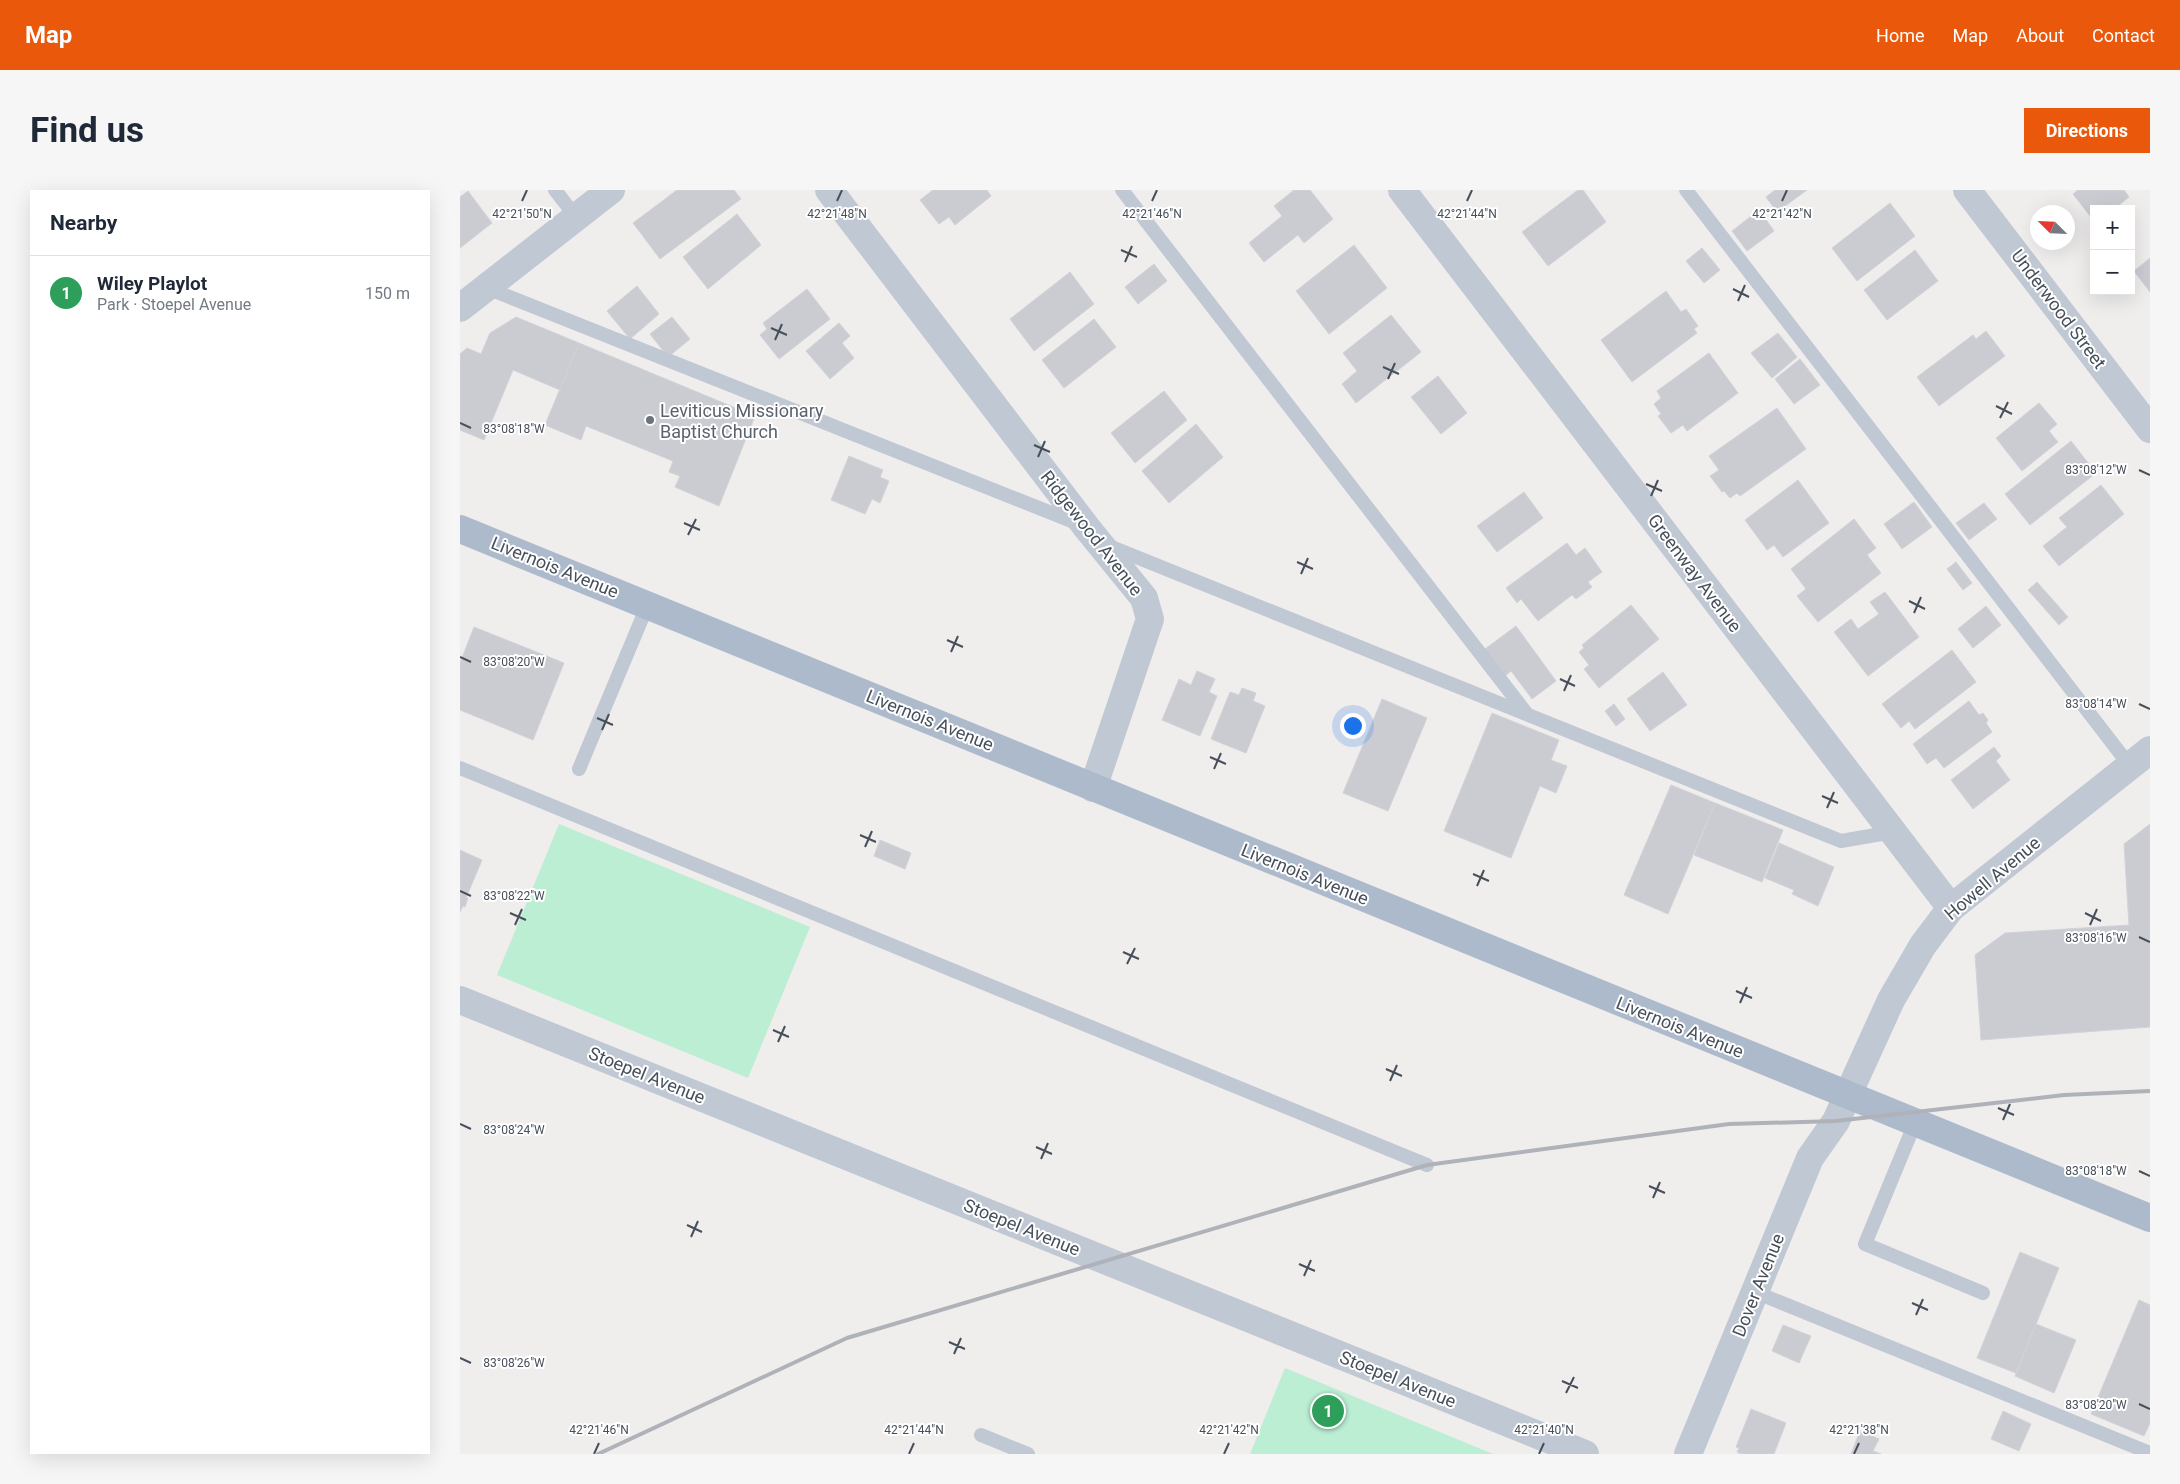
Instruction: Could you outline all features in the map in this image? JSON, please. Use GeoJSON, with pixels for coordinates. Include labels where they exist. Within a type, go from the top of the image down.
{"type":"FeatureCollection","features":[{"type":"Feature","properties":{"kind":"main road","name":"Livernois Avenue"},"geometry":{"type":"LineString","coordinates":[[460,528],[2150,1218]]}},
{"type":"Feature","properties":{"kind":"street"},"geometry":{"type":"LineString","coordinates":[[460,308],[611,190]]}},
{"type":"Feature","properties":{"kind":"street","name":"Ridgewood Avenue"},"geometry":{"type":"LineString","coordinates":[[830,190],[1144,598],[1150,619],[1093,788]]}},
{"type":"Feature","properties":{"kind":"street","name":"Greenway Avenue"},"geometry":{"type":"LineString","coordinates":[[1402,190],[1951,908]]}},
{"type":"Feature","properties":{"kind":"street","name":"Underwood Street"},"geometry":{"type":"LineString","coordinates":[[1967,190],[2150,429]]}},
{"type":"Feature","properties":{"kind":"street","name":"Howell Avenue"},"geometry":{"type":"LineString","coordinates":[[1836,1121],[1891,1000],[1923,944],[1951,908],[2140,758]]}},
{"type":"Feature","properties":{"kind":"street","name":"Stoepel Avenue"},"geometry":{"type":"LineString","coordinates":[[460,1000],[1585,1454]]}},
{"type":"Feature","properties":{"kind":"street","name":"Dover Avenue"},"geometry":{"type":"LineString","coordinates":[[1688,1454],[1810,1158],[1836,1121]]}},
{"type":"Feature","properties":{"kind":"lane"},"geometry":{"type":"LineString","coordinates":[[555,190],[576,218]]}},
{"type":"Feature","properties":{"kind":"lane"},"geometry":{"type":"LineString","coordinates":[[1122,190],[1527,715]]}},
{"type":"Feature","properties":{"kind":"lane"},"geometry":{"type":"LineString","coordinates":[[1686,190],[2140,758]]}},
{"type":"Feature","properties":{"kind":"lane"},"geometry":{"type":"LineString","coordinates":[[487,288],[1094,535],[1527,715],[1841,841],[1892,832]]}},
{"type":"Feature","properties":{"kind":"lane"},"geometry":{"type":"LineString","coordinates":[[579,769],[648,604]]}},
{"type":"Feature","properties":{"kind":"lane"},"geometry":{"type":"LineString","coordinates":[[460,768],[1427,1165]]}},
{"type":"Feature","properties":{"kind":"lane"},"geometry":{"type":"LineString","coordinates":[[1915,1122],[1865,1244],[1983,1293]]}},
{"type":"Feature","properties":{"kind":"lane"},"geometry":{"type":"LineString","coordinates":[[1755,1292],[2150,1453]]}},
{"type":"Feature","properties":{"kind":"lane"},"geometry":{"type":"LineString","coordinates":[[981,1435],[1028,1454]]}},
{"type":"Feature","properties":{"kind":"green space"},"geometry":{"type":"Polygon","coordinates":[[[559,824],[810,927],[748,1078],[497,975],[559,824]]]}},
{"type":"Feature","properties":{"kind":"green space"},"geometry":{"type":"Polygon","coordinates":[[[1285,1368],[1493,1454],[1250,1454],[1285,1368]]]}},
{"type":"Feature","properties":{"kind":"building"},"geometry":{"type":"Polygon","coordinates":[[[677,190],[734,190],[741,199],[660,259],[633,223],[677,190]]]}},
{"type":"Feature","properties":{"kind":"building"},"geometry":{"type":"Polygon","coordinates":[[[933,190],[987,190],[991,196],[955,225],[949,217],[939,224],[920,200],[933,190]]]}},
{"type":"Feature","properties":{"kind":"building"},"geometry":{"type":"Polygon","coordinates":[[[1294,190],[1310,190],[1333,219],[1304,243],[1298,235],[1264,262],[1249,243],[1282,216],[1274,206],[1294,190]]]}},
{"type":"Feature","properties":{"kind":"building"},"geometry":{"type":"Polygon","coordinates":[[[1578,190],[1583,190],[1606,222],[1548,266],[1522,232],[1578,190]]]}},
{"type":"Feature","properties":{"kind":"building"},"geometry":{"type":"Polygon","coordinates":[[[1775,190],[1807,190],[1777,212],[1766,197],[1775,190]]]}},
{"type":"Feature","properties":{"kind":"building"},"geometry":{"type":"Polygon","coordinates":[[[2078,190],[2124,190],[2129,197],[2119,205],[2090,205],[2090,216],[2073,194],[2078,190]]]}},
{"type":"Feature","properties":{"kind":"building"},"geometry":{"type":"Polygon","coordinates":[[[468,191],[492,223],[460,248],[460,197],[468,191]]]}},
{"type":"Feature","properties":{"kind":"building"},"geometry":{"type":"Polygon","coordinates":[[[1890,203],[1915,236],[1857,281],[1832,248],[1890,203]]]}},
{"type":"Feature","properties":{"kind":"building"},"geometry":{"type":"Polygon","coordinates":[[[1759,210],[1774,231],[1747,251],[1732,231],[1759,210]]]}},
{"type":"Feature","properties":{"kind":"building"},"geometry":{"type":"Polygon","coordinates":[[[737,214],[761,245],[708,289],[683,257],[737,214]]]}},
{"type":"Feature","properties":{"kind":"building"},"geometry":{"type":"Polygon","coordinates":[[[1354,245],[1387,288],[1329,334],[1296,291],[1354,245]]]}},
{"type":"Feature","properties":{"kind":"building"},"geometry":{"type":"Polygon","coordinates":[[[1702,248],[1720,270],[1704,283],[1686,261],[1702,248]]]}},
{"type":"Feature","properties":{"kind":"building"},"geometry":{"type":"Polygon","coordinates":[[[1915,250],[1938,281],[1887,320],[1864,290],[1915,250]]]}},
{"type":"Feature","properties":{"kind":"building"},"geometry":{"type":"Polygon","coordinates":[[[2150,258],[2150,292],[2135,272],[2135,270],[2150,258]]]}},
{"type":"Feature","properties":{"kind":"building"},"geometry":{"type":"Polygon","coordinates":[[[1154,264],[1167,281],[1138,304],[1125,287],[1154,264]]]}},
{"type":"Feature","properties":{"kind":"building"},"geometry":{"type":"Polygon","coordinates":[[[1070,272],[1094,304],[1034,351],[1010,319],[1070,272]]]}},
{"type":"Feature","properties":{"kind":"building"},"geometry":{"type":"Polygon","coordinates":[[[637,286],[659,314],[630,339],[607,311],[637,286]]]}},
{"type":"Feature","properties":{"kind":"building"},"geometry":{"type":"Polygon","coordinates":[[[807,289],[830,319],[779,359],[760,335],[767,329],[763,323],[807,289]]]}},
{"type":"Feature","properties":{"kind":"building"},"geometry":{"type":"Polygon","coordinates":[[[1666,291],[1681,312],[1686,309],[1698,326],[1694,329],[1697,333],[1632,382],[1601,340],[1666,291]]]}},
{"type":"Feature","properties":{"kind":"building"},"geometry":{"type":"Polygon","coordinates":[[[1391,315],[1421,352],[1356,403],[1342,384],[1357,371],[1343,353],[1391,315]]]}},
{"type":"Feature","properties":{"kind":"building"},"geometry":{"type":"Polygon","coordinates":[[[516,317],[579,343],[560,390],[513,370],[484,440],[460,430],[460,354],[467,348],[481,354],[490,333],[516,317]]]}},
{"type":"Feature","properties":{"kind":"building"},"geometry":{"type":"Polygon","coordinates":[[[672,317],[690,339],[668,357],[650,334],[672,317]]]}},
{"type":"Feature","properties":{"kind":"building"},"geometry":{"type":"Polygon","coordinates":[[[1094,319],[1116,347],[1064,388],[1042,360],[1094,319]]]}},
{"type":"Feature","properties":{"kind":"building"},"geometry":{"type":"Polygon","coordinates":[[[839,323],[850,336],[842,343],[854,358],[830,379],[806,351],[839,323]]]}},
{"type":"Feature","properties":{"kind":"building"},"geometry":{"type":"Polygon","coordinates":[[[1986,331],[2005,356],[1939,406],[1917,377],[1973,335],[1976,339],[1986,331]]]}},
{"type":"Feature","properties":{"kind":"building"},"geometry":{"type":"Polygon","coordinates":[[[1778,333],[1797,357],[1772,378],[1751,353],[1778,333]]]}},
{"type":"Feature","properties":{"kind":"building","name":"Leviticus Missionary Baptist Church"},"geometry":{"type":"Polygon","coordinates":[[[579,343],[755,416],[719,506],[675,487],[680,476],[669,472],[673,461],[586,426],[581,440],[545,425],[579,343]]]}},
{"type":"Feature","properties":{"kind":"building"},"geometry":{"type":"Polygon","coordinates":[[[1709,353],[1738,393],[1687,431],[1683,425],[1671,433],[1658,416],[1661,414],[1654,404],[1661,398],[1657,391],[1709,353]]]}},
{"type":"Feature","properties":{"kind":"building"},"geometry":{"type":"Polygon","coordinates":[[[1800,359],[1820,385],[1794,404],[1775,379],[1800,359]]]}},
{"type":"Feature","properties":{"kind":"building"},"geometry":{"type":"Polygon","coordinates":[[[1438,376],[1467,413],[1441,434],[1411,397],[1438,376]]]}},
{"type":"Feature","properties":{"kind":"building"},"geometry":{"type":"Polygon","coordinates":[[[1164,391],[1187,420],[1135,463],[1111,433],[1164,391]]]}},
{"type":"Feature","properties":{"kind":"building"},"geometry":{"type":"Polygon","coordinates":[[[2039,403],[2057,424],[2049,431],[2058,442],[2022,471],[1996,438],[2039,403]]]}},
{"type":"Feature","properties":{"kind":"building"},"geometry":{"type":"Polygon","coordinates":[[[1777,408],[1806,449],[1740,496],[1737,493],[1730,498],[1724,491],[1722,492],[1710,476],[1719,470],[1709,456],[1777,408]]]}},
{"type":"Feature","properties":{"kind":"building"},"geometry":{"type":"Polygon","coordinates":[[[1196,424],[1223,457],[1169,503],[1142,471],[1196,424]]]}},
{"type":"Feature","properties":{"kind":"building"},"geometry":{"type":"Polygon","coordinates":[[[2071,441],[2096,473],[2030,525],[2005,494],[2071,441]]]}},
{"type":"Feature","properties":{"kind":"building"},"geometry":{"type":"Polygon","coordinates":[[[849,456],[883,470],[880,477],[889,481],[880,503],[872,499],[865,514],[831,500],[849,456]]]}},
{"type":"Feature","properties":{"kind":"building"},"geometry":{"type":"Polygon","coordinates":[[[1798,480],[1829,523],[1783,557],[1774,545],[1767,550],[1745,520],[1798,480]]]}},
{"type":"Feature","properties":{"kind":"building"},"geometry":{"type":"Polygon","coordinates":[[[2101,485],[2124,514],[2059,566],[2043,546],[2067,527],[2059,518],[2101,485]]]}},
{"type":"Feature","properties":{"kind":"building"},"geometry":{"type":"Polygon","coordinates":[[[1524,492],[1543,518],[1497,552],[1477,526],[1524,492]]]}},
{"type":"Feature","properties":{"kind":"building"},"geometry":{"type":"Polygon","coordinates":[[[1914,502],[1932,527],[1902,549],[1884,524],[1914,502]]]}},
{"type":"Feature","properties":{"kind":"building"},"geometry":{"type":"Polygon","coordinates":[[[1984,503],[1997,519],[1969,540],[1956,523],[1984,503]]]}},
{"type":"Feature","properties":{"kind":"building"},"geometry":{"type":"Polygon","coordinates":[[[1854,519],[1876,548],[1867,555],[1881,573],[1818,622],[1797,596],[1806,589],[1791,569],[1854,519]]]}},
{"type":"Feature","properties":{"kind":"building"},"geometry":{"type":"Polygon","coordinates":[[[1567,543],[1576,555],[1585,548],[1602,572],[1588,582],[1592,587],[1576,599],[1572,595],[1538,621],[1521,599],[1517,603],[1506,588],[1567,543]]]}},
{"type":"Feature","properties":{"kind":"building"},"geometry":{"type":"Polygon","coordinates":[[[1956,562],[1972,583],[1963,590],[1947,569],[1956,562]]]}},
{"type":"Feature","properties":{"kind":"building"},"geometry":{"type":"Polygon","coordinates":[[[2037,582],[2068,617],[2059,625],[2028,590],[2037,582]]]}},
{"type":"Feature","properties":{"kind":"building"},"geometry":{"type":"Polygon","coordinates":[[[1885,592],[1919,637],[1868,676],[1834,632],[1851,619],[1858,629],[1879,614],[1870,602],[1885,592]]]}},
{"type":"Feature","properties":{"kind":"building"},"geometry":{"type":"Polygon","coordinates":[[[1631,605],[1659,639],[1599,688],[1584,669],[1589,665],[1579,652],[1584,648],[1582,645],[1631,605]]]}},
{"type":"Feature","properties":{"kind":"building"},"geometry":{"type":"Polygon","coordinates":[[[1986,606],[2001,625],[1973,648],[1958,629],[1986,606]]]}},
{"type":"Feature","properties":{"kind":"building"},"geometry":{"type":"Polygon","coordinates":[[[1516,626],[1556,681],[1532,699],[1511,671],[1505,676],[1485,649],[1516,626]]]}},
{"type":"Feature","properties":{"kind":"building"},"geometry":{"type":"Polygon","coordinates":[[[474,627],[564,663],[533,740],[460,710],[460,663],[474,627]]]}},
{"type":"Feature","properties":{"kind":"building"},"geometry":{"type":"Polygon","coordinates":[[[1952,650],[1976,682],[1915,729],[1909,721],[1901,728],[1882,704],[1952,650]]]}},
{"type":"Feature","properties":{"kind":"building"},"geometry":{"type":"Polygon","coordinates":[[[1197,671],[1215,679],[1209,692],[1217,696],[1200,736],[1162,720],[1179,679],[1191,685],[1197,671]]]}},
{"type":"Feature","properties":{"kind":"building"},"geometry":{"type":"Polygon","coordinates":[[[1663,672],[1687,705],[1650,731],[1627,699],[1663,672]]]}},
{"type":"Feature","properties":{"kind":"building"},"geometry":{"type":"Polygon","coordinates":[[[1242,688],[1256,693],[1253,701],[1265,706],[1246,753],[1211,739],[1230,692],[1239,695],[1242,688]]]}},
{"type":"Feature","properties":{"kind":"building"},"geometry":{"type":"Polygon","coordinates":[[[1382,699],[1427,718],[1388,811],[1343,793],[1382,699]]]}},
{"type":"Feature","properties":{"kind":"building"},"geometry":{"type":"Polygon","coordinates":[[[1969,701],[1979,715],[1983,713],[1988,720],[1986,723],[1992,732],[1944,768],[1936,758],[1927,764],[1913,744],[1969,701]]]}},
{"type":"Feature","properties":{"kind":"building"},"geometry":{"type":"Polygon","coordinates":[[[1614,704],[1625,719],[1616,726],[1605,711],[1614,704]]]}},
{"type":"Feature","properties":{"kind":"building"},"geometry":{"type":"Polygon","coordinates":[[[1492,713],[1559,740],[1551,760],[1567,766],[1556,793],[1540,786],[1511,858],[1444,831],[1492,713]]]}},
{"type":"Feature","properties":{"kind":"building"},"geometry":{"type":"Polygon","coordinates":[[[1994,747],[2001,756],[1996,761],[2010,780],[1973,809],[1951,780],[1994,747]]]}},
{"type":"Feature","properties":{"kind":"building"},"geometry":{"type":"Polygon","coordinates":[[[1671,785],[1715,803],[1668,914],[1624,895],[1671,785]]]}},
{"type":"Feature","properties":{"kind":"building"},"geometry":{"type":"Polygon","coordinates":[[[1715,803],[1783,830],[1762,882],[1694,855],[1715,803]]]}},
{"type":"Feature","properties":{"kind":"building"},"geometry":{"type":"Polygon","coordinates":[[[2150,824],[2150,1027],[1981,1040],[1975,955],[2005,933],[2129,925],[2124,844],[2150,824]]]}},
{"type":"Feature","properties":{"kind":"building"},"geometry":{"type":"Polygon","coordinates":[[[880,840],[911,853],[905,869],[874,856],[880,840]]]}},
{"type":"Feature","properties":{"kind":"building"},"geometry":{"type":"Polygon","coordinates":[[[1779,843],[1834,867],[1818,906],[1792,894],[1794,890],[1765,878],[1779,843]]]}},
{"type":"Feature","properties":{"kind":"building"},"geometry":{"type":"Polygon","coordinates":[[[460,850],[482,860],[466,898],[468,898],[465,907],[463,906],[460,912],[460,850]]]}},
{"type":"Feature","properties":{"kind":"building"},"geometry":{"type":"Polygon","coordinates":[[[2020,1252],[2059,1268],[2016,1373],[1977,1358],[2020,1252]]]}},
{"type":"Feature","properties":{"kind":"building"},"geometry":{"type":"Polygon","coordinates":[[[2139,1300],[2150,1305],[2150,1423],[2144,1436],[2091,1414],[2139,1300]]]}},
{"type":"Feature","properties":{"kind":"building"},"geometry":{"type":"Polygon","coordinates":[[[2036,1324],[2076,1340],[2054,1393],[2015,1376],[2036,1324]]]}},
{"type":"Feature","properties":{"kind":"building"},"geometry":{"type":"Polygon","coordinates":[[[1783,1325],[1811,1336],[1799,1363],[1772,1351],[1783,1325]]]}},
{"type":"Feature","properties":{"kind":"building"},"geometry":{"type":"Polygon","coordinates":[[[1751,1409],[1786,1423],[1774,1454],[1741,1454],[1737,1452],[1739,1448],[1736,1447],[1751,1409]]]}},
{"type":"Feature","properties":{"kind":"building"},"geometry":{"type":"Polygon","coordinates":[[[2003,1411],[2031,1424],[2019,1451],[1991,1439],[2003,1411]]]}},
{"type":"Feature","properties":{"kind":"building"},"geometry":{"type":"Polygon","coordinates":[[[1860,1431],[1879,1439],[1873,1451],[1881,1454],[1851,1454],[1860,1431]]]}},
{"type":"Feature","properties":{"kind":"railway"},"geometry":{"type":"LineString","coordinates":[[598,1454],[847,1338],[1427,1165],[1729,1124],[1836,1121],[2064,1095],[2150,1091]]}},
{"type":"Feature","properties":{"kind":"place","name":"Leviticus Missionary Baptist Church"},"geometry":{"type":"Point","coordinates":[650,420]}},
{"type":"Feature","properties":{"kind":"place","name":"Wiley Playlot"},"geometry":{"type":"Point","coordinates":[1328,1411]}}]}
